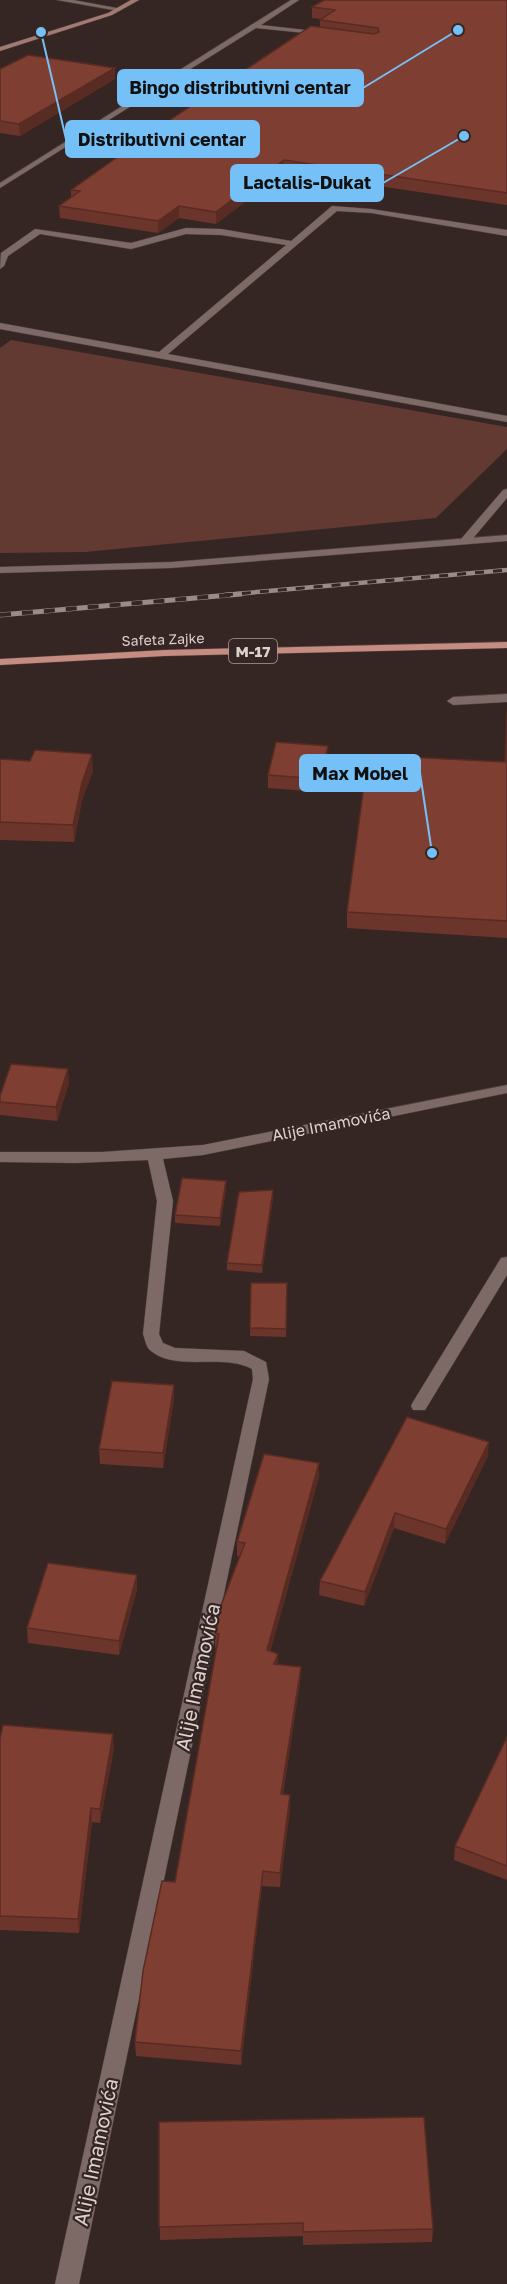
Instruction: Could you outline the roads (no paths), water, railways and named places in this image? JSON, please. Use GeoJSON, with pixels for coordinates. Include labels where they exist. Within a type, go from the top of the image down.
{"type":"FeatureCollection","features":[{"type":"Feature","properties":{"kind":"main road","name":"Safeta Zajke"},"geometry":{"type":"LineString","coordinates":[[0,662],[165,653],[507,645]]}},
{"type":"Feature","properties":{"kind":"street"},"geometry":{"type":"LineString","coordinates":[[60,0],[119,9]]}},
{"type":"Feature","properties":{"kind":"street"},"geometry":{"type":"LineString","coordinates":[[0,49],[119,9],[136,0]]}},
{"type":"Feature","properties":{"kind":"street"},"geometry":{"type":"LineString","coordinates":[[0,186],[296,0]]}},
{"type":"Feature","properties":{"kind":"street"},"geometry":{"type":"LineString","coordinates":[[254,26],[329,35]]}},
{"type":"Feature","properties":{"kind":"street"},"geometry":{"type":"LineString","coordinates":[[163,354],[334,208],[371,211],[507,232]]}},
{"type":"Feature","properties":{"kind":"street"},"geometry":{"type":"LineString","coordinates":[[0,266],[4,255],[38,231],[131,246],[186,231],[221,232],[291,244]]}},
{"type":"Feature","properties":{"kind":"street"},"geometry":{"type":"LineString","coordinates":[[0,326],[507,418]]}},
{"type":"Feature","properties":{"kind":"street"},"geometry":{"type":"LineString","coordinates":[[465,541],[507,492]]}},
{"type":"Feature","properties":{"kind":"street"},"geometry":{"type":"LineString","coordinates":[[0,570],[171,565],[507,538]]}},
{"type":"Feature","properties":{"kind":"street"},"geometry":{"type":"LineString","coordinates":[[453,701],[507,698]]}},
{"type":"Feature","properties":{"kind":"street","name":"Alije Imamovića"},"geometry":{"type":"LineString","coordinates":[[0,1157],[44,1158],[203,1150],[507,1089]]}},
{"type":"Feature","properties":{"kind":"street","name":"Alije Imamovića"},"geometry":{"type":"LineString","coordinates":[[67,2284],[261,1379],[260,1366],[244,1357],[173,1354],[156,1347],[151,1334],[165,1201],[164,1188],[154,1154]]}},
{"type":"Feature","properties":{"kind":"street"},"geometry":{"type":"LineString","coordinates":[[419,1406],[507,1262]]}},
{"type":"Feature","properties":{"kind":"railway"},"geometry":{"type":"LineString","coordinates":[[224,595],[507,570]]}},
{"type":"Feature","properties":{"kind":"railway"},"geometry":{"type":"LineString","coordinates":[[0,615],[241,594]]}},
{"type":"Feature","properties":{"kind":"place","name":"Bingo distributivni centar"},"geometry":{"type":"Point","coordinates":[458,30]}},
{"type":"Feature","properties":{"kind":"place","name":"Distributivni centar"},"geometry":{"type":"Point","coordinates":[41,32]}},
{"type":"Feature","properties":{"kind":"place","name":"Lactalis-Dukat"},"geometry":{"type":"Point","coordinates":[464,136]}},
{"type":"Feature","properties":{"kind":"place","name":"Max Mobel"},"geometry":{"type":"Point","coordinates":[432,853]}}]}
